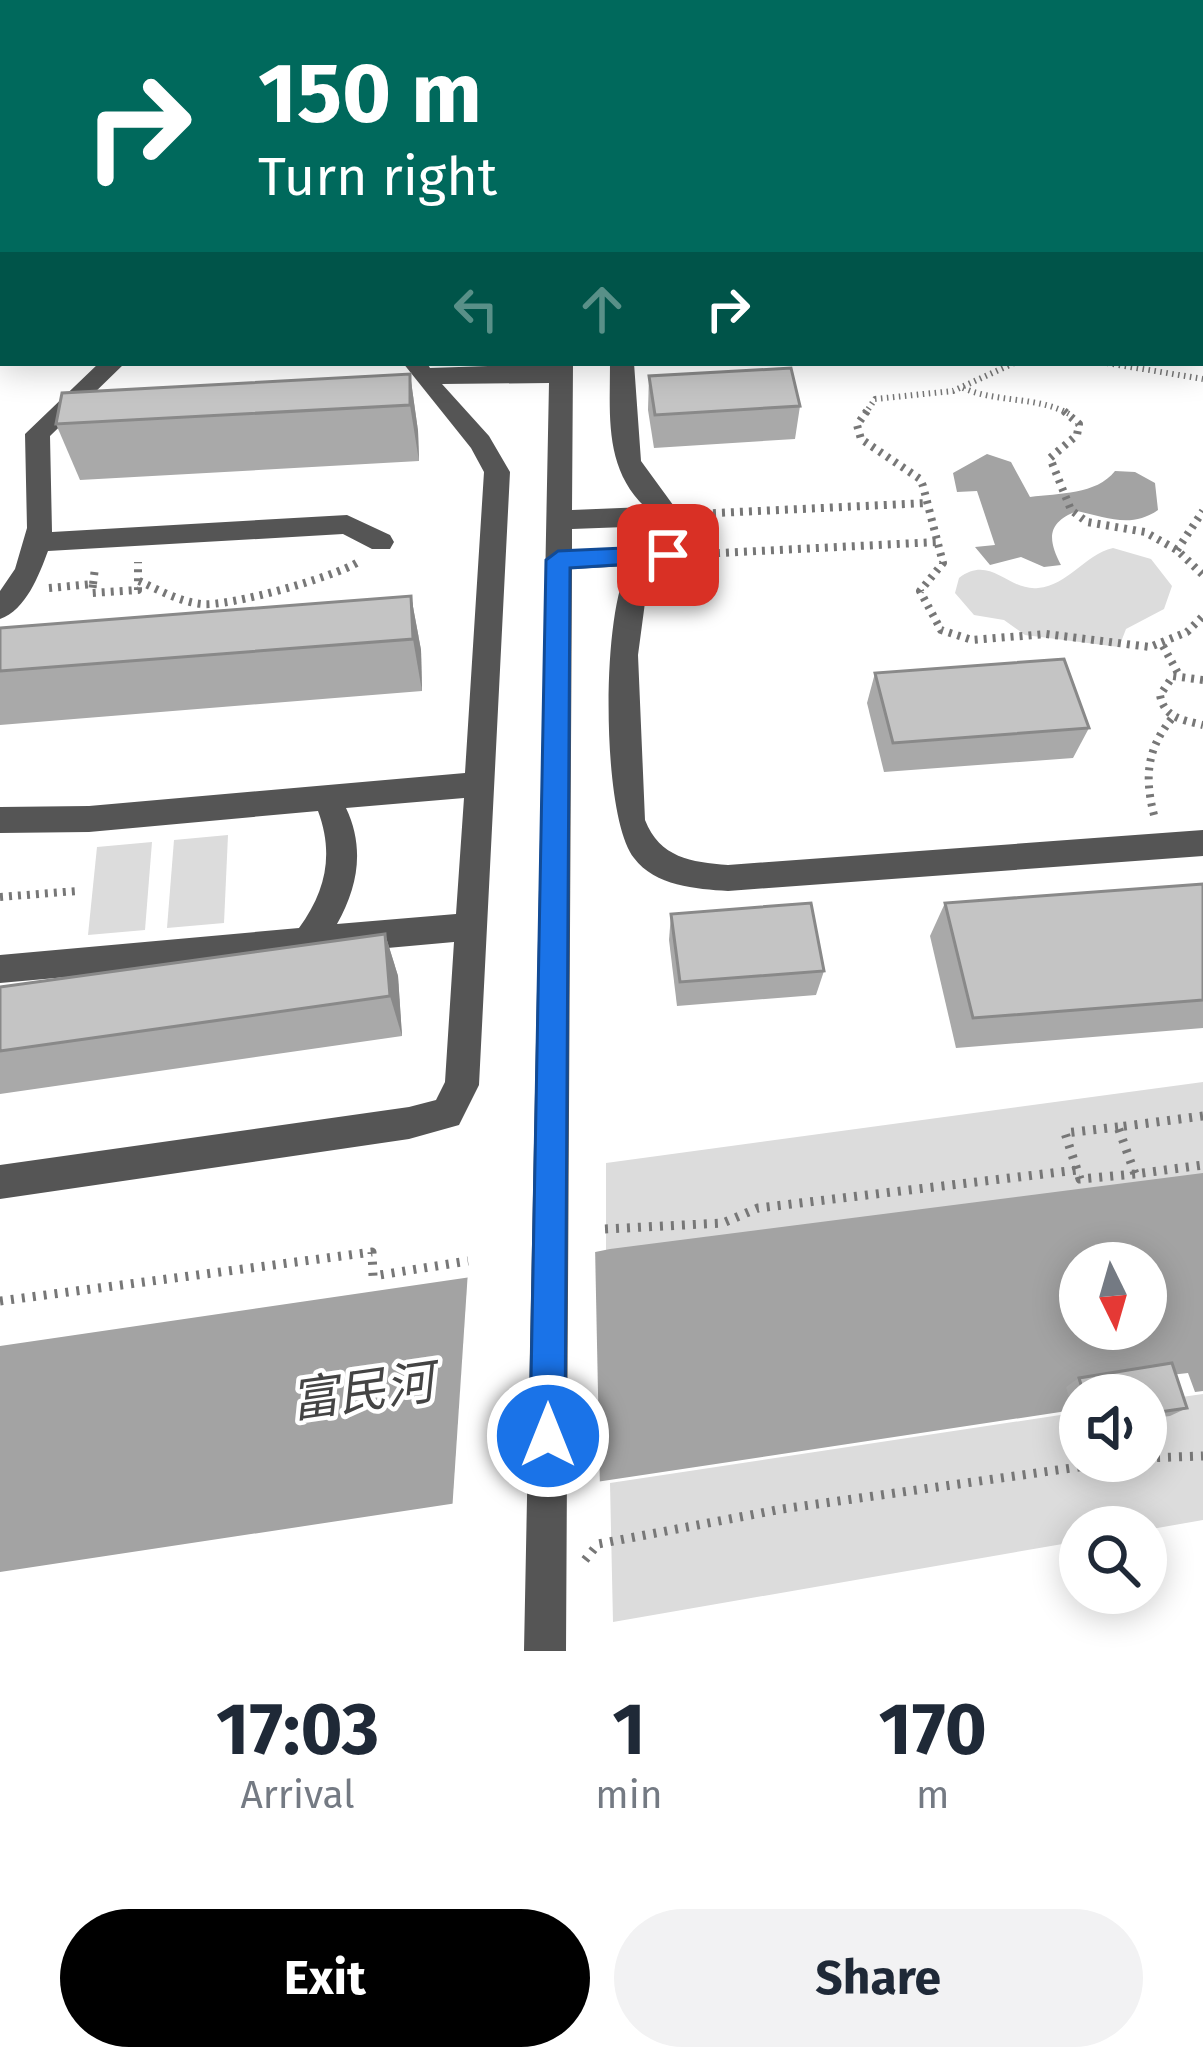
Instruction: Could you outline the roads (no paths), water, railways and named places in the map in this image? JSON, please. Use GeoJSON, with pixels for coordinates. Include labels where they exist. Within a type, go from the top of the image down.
{"type":"FeatureCollection","features":[{"type":"Feature","properties":{"kind":"street"},"geometry":{"type":"LineString","coordinates":[[0,609],[19,590],[39,542],[44,500],[37,434],[110,366]]}},
{"type":"Feature","properties":{"kind":"street"},"geometry":{"type":"LineString","coordinates":[[622,366],[626,464],[631,479],[663,509],[668,555]]}},
{"type":"Feature","properties":{"kind":"street"},"geometry":{"type":"LineString","coordinates":[[419,370],[561,369],[545,1651]]}},
{"type":"Feature","properties":{"kind":"street"},"geometry":{"type":"LineString","coordinates":[[0,1182],[409,1123],[447,1113],[462,1085],[497,472],[485,442],[451,412],[419,370]]}},
{"type":"Feature","properties":{"kind":"street"},"geometry":{"type":"LineString","coordinates":[[559,520],[663,516]]}},
{"type":"Feature","properties":{"kind":"street"},"geometry":{"type":"LineString","coordinates":[[39,542],[347,524],[381,542]]}},
{"type":"Feature","properties":{"kind":"street"},"geometry":{"type":"LineString","coordinates":[[558,560],[668,555]]}},
{"type":"Feature","properties":{"kind":"street"},"geometry":{"type":"LineString","coordinates":[[668,555],[640,571],[634,580],[626,634],[630,820],[634,837],[664,869],[728,878],[1203,843]]}},
{"type":"Feature","properties":{"kind":"street"},"geometry":{"type":"LineString","coordinates":[[0,820],[89,819],[480,784]]}},
{"type":"Feature","properties":{"kind":"street"},"geometry":{"type":"LineString","coordinates":[[308,941],[331,912],[344,866],[340,823],[327,798]]}},
{"type":"Feature","properties":{"kind":"street"},"geometry":{"type":"LineString","coordinates":[[0,969],[472,926]]}},
{"type":"Feature","properties":{"kind":"water"},"geometry":{"type":"Polygon","coordinates":[[[987,454],[1011,462],[1030,497],[1087,489],[1115,471],[1135,472],[1155,483],[1158,510],[1128,520],[1077,511],[1060,521],[1052,533],[1061,565],[1044,567],[1021,557],[990,565],[975,547],[995,545],[977,491],[957,492],[953,473],[987,454]]]}},
{"type":"Feature","properties":{"kind":"water","name":"富民河"},"geometry":{"type":"Polygon","coordinates":[[[1203,1173],[1203,1391],[1195,1392],[1188,1373],[1059,1374],[1059,1412],[0,1572],[0,1346],[478,1276],[610,1249],[1203,1173]]]}}]}
